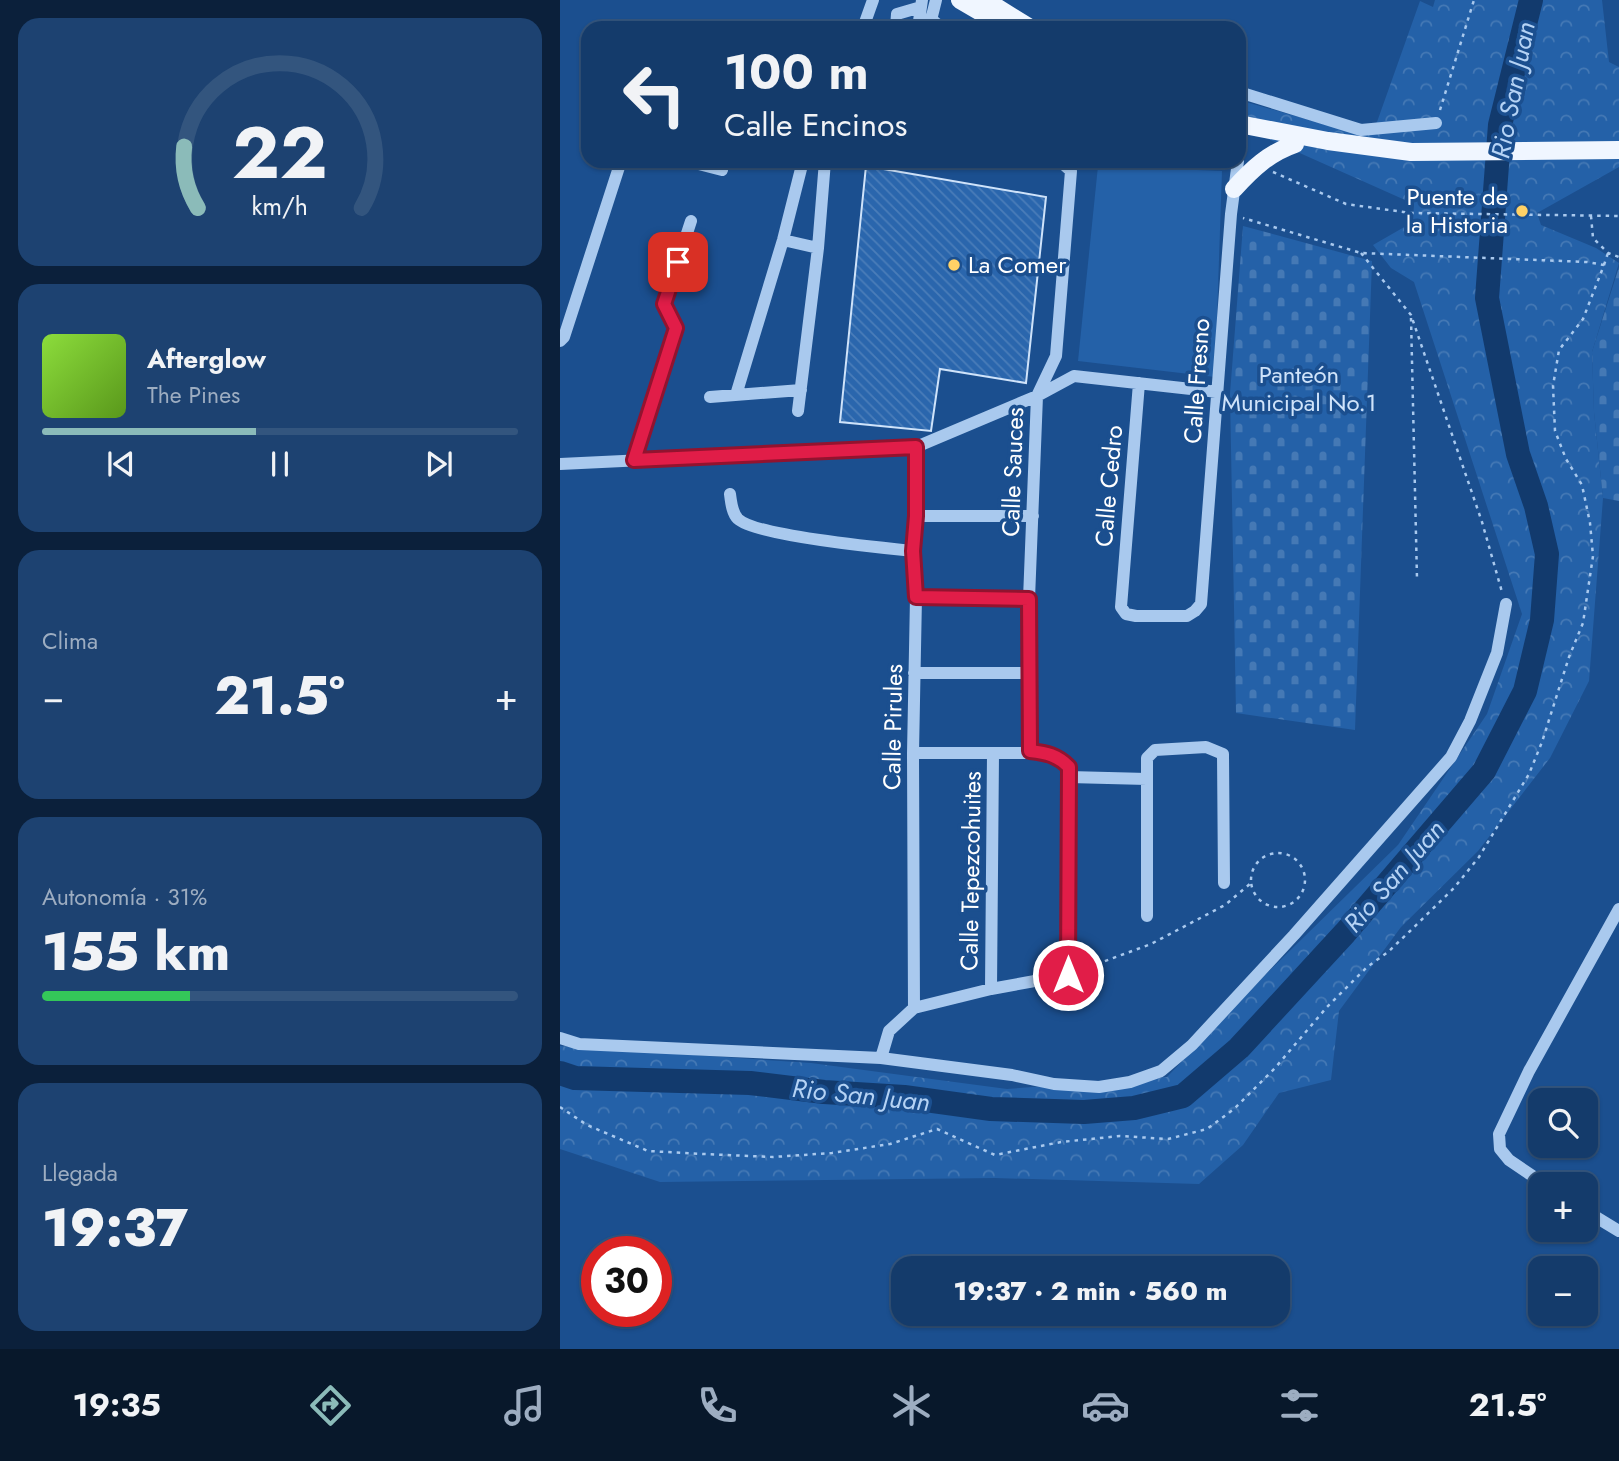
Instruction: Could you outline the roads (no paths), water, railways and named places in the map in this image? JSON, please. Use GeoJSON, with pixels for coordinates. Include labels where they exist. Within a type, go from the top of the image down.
{"type":"FeatureCollection","features":[{"type":"Feature","properties":{"kind":"main road"},"geometry":{"type":"LineString","coordinates":[[983,4],[1001,21]]}},
{"type":"Feature","properties":{"kind":"main road"},"geometry":{"type":"LineString","coordinates":[[983,4],[1016,21]]}},
{"type":"Feature","properties":{"kind":"main road"},"geometry":{"type":"LineString","coordinates":[[1246,130],[1328,141],[1412,157]]}},
{"type":"Feature","properties":{"kind":"main road"},"geometry":{"type":"LineString","coordinates":[[1246,131],[1295,144],[1412,157],[1610,153]]}},
{"type":"Feature","properties":{"kind":"main road"},"geometry":{"type":"LineString","coordinates":[[1247,163],[1295,144]]}},
{"type":"Feature","properties":{"kind":"main road"},"geometry":{"type":"LineString","coordinates":[[1234,189],[1244,168]]}},
{"type":"Feature","properties":{"kind":"street"},"geometry":{"type":"LineString","coordinates":[[866,21],[873,0]]}},
{"type":"Feature","properties":{"kind":"street"},"geometry":{"type":"LineString","coordinates":[[931,21],[936,0]]}},
{"type":"Feature","properties":{"kind":"street"},"geometry":{"type":"LineString","coordinates":[[896,21],[897,14],[921,4]]}},
{"type":"Feature","properties":{"kind":"street"},"geometry":{"type":"LineString","coordinates":[[1246,94],[1361,130],[1436,123]]}},
{"type":"Feature","properties":{"kind":"street"},"geometry":{"type":"LineString","coordinates":[[560,341],[564,337],[619,168]]}},
{"type":"Feature","properties":{"kind":"street"},"geometry":{"type":"LineString","coordinates":[[714,168],[722,170]]}},
{"type":"Feature","properties":{"kind":"street"},"geometry":{"type":"LineString","coordinates":[[736,395],[783,240],[801,168]]}},
{"type":"Feature","properties":{"kind":"street"},"geometry":{"type":"LineString","coordinates":[[798,411],[818,247],[824,168]]}},
{"type":"Feature","properties":{"kind":"street","name":"Calle Sauces"},"geometry":{"type":"LineString","coordinates":[[1030,751],[1029,599],[1037,396],[1056,356],[1071,171],[1068,168]]}},
{"type":"Feature","properties":{"kind":"street","name":"Calle Fresno"},"geometry":{"type":"LineString","coordinates":[[1201,604],[1234,189]]}},
{"type":"Feature","properties":{"kind":"street"},"geometry":{"type":"LineString","coordinates":[[634,460],[676,328],[664,304],[691,221]]}},
{"type":"Feature","properties":{"kind":"street"},"geometry":{"type":"LineString","coordinates":[[783,240],[818,247]]}},
{"type":"Feature","properties":{"kind":"street"},"geometry":{"type":"LineString","coordinates":[[560,464],[916,447],[1037,396],[1073,376],[1218,391]]}},
{"type":"Feature","properties":{"kind":"street","name":"Calle Cedro"},"geometry":{"type":"LineString","coordinates":[[1139,383],[1121,607],[1126,614],[1136,616],[1187,616],[1201,604]]}},
{"type":"Feature","properties":{"kind":"street"},"geometry":{"type":"LineString","coordinates":[[710,397],[801,390]]}},
{"type":"Feature","properties":{"kind":"street","name":"Calle Pirules"},"geometry":{"type":"LineString","coordinates":[[914,1009],[913,753],[916,597],[913,551],[916,447]]}},
{"type":"Feature","properties":{"kind":"street"},"geometry":{"type":"LineString","coordinates":[[730,494],[732,508],[738,518],[752,527],[841,544],[913,551]]}},
{"type":"Feature","properties":{"kind":"street"},"geometry":{"type":"LineString","coordinates":[[916,516],[1033,516]]}},
{"type":"Feature","properties":{"kind":"street"},"geometry":{"type":"LineString","coordinates":[[916,597],[1029,599]]}},
{"type":"Feature","properties":{"kind":"street"},"geometry":{"type":"LineString","coordinates":[[560,1038],[579,1044],[881,1058],[1012,1075],[1054,1084],[1099,1087],[1130,1083],[1161,1071],[1192,1045],[1294,935],[1451,757],[1471,721],[1497,653],[1506,604]]}},
{"type":"Feature","properties":{"kind":"street"},"geometry":{"type":"LineString","coordinates":[[914,673],[1029,673]]}},
{"type":"Feature","properties":{"kind":"street"},"geometry":{"type":"LineString","coordinates":[[1147,916],[1147,758],[1155,750],[1206,747],[1223,754],[1224,883]]}},
{"type":"Feature","properties":{"kind":"street"},"geometry":{"type":"LineString","coordinates":[[881,1058],[888,1031],[914,1009],[991,989],[1068,975],[1069,772],[1061,758],[1030,751],[993,754],[913,753]]}},
{"type":"Feature","properties":{"kind":"street","name":"Calle Tepezcohuites"},"geometry":{"type":"LineString","coordinates":[[991,989],[993,754]]}},
{"type":"Feature","properties":{"kind":"street"},"geometry":{"type":"LineString","coordinates":[[1069,772],[1147,779]]}},
{"type":"Feature","properties":{"kind":"street"},"geometry":{"type":"LineString","coordinates":[[1528,1173],[1509,1160],[1500,1149],[1499,1134],[1529,1070],[1619,909]]}},
{"type":"Feature","properties":{"kind":"street"},"geometry":{"type":"LineString","coordinates":[[1598,1218],[1619,1231]]}},
{"type":"Feature","properties":{"kind":"waterway","name":"Rio San Juan"},"geometry":{"type":"LineString","coordinates":[[560,1073],[575,1078],[750,1083],[824,1092],[904,1097],[991,1109],[1084,1112],[1134,1108],[1183,1096],[1239,1048],[1345,933],[1484,771],[1525,691],[1542,620],[1547,554],[1536,506],[1518,454],[1487,298],[1500,125],[1531,0]]}},
{"type":"Feature","properties":{"kind":"place","name":"Puente de la Historia"},"geometry":{"type":"Point","coordinates":[1522,211]}},
{"type":"Feature","properties":{"kind":"place","name":"La Comer"},"geometry":{"type":"Point","coordinates":[954,265]}},
{"type":"Feature","properties":{"kind":"park label","name":"Panteón Municipal No.1"},"geometry":{"type":"Point","coordinates":[1299,389]}}]}
